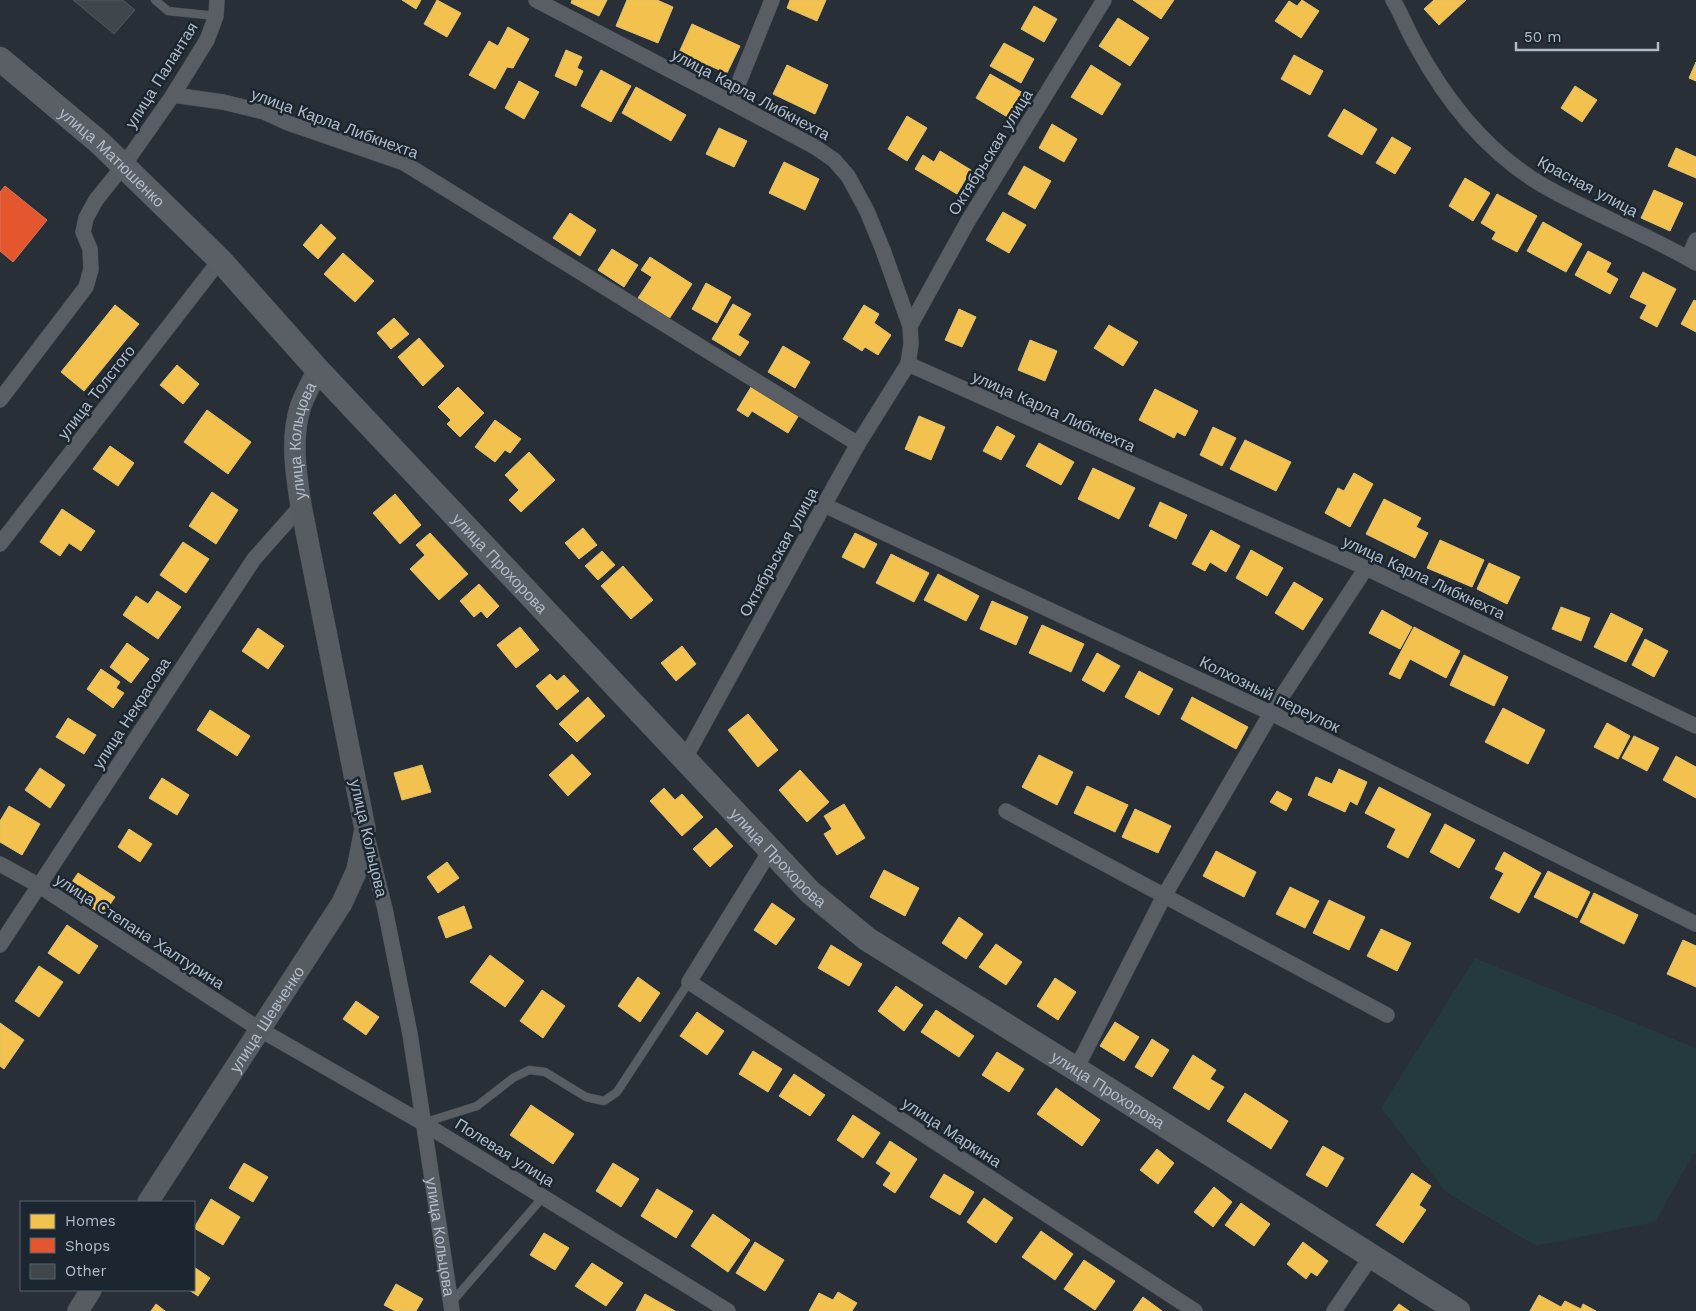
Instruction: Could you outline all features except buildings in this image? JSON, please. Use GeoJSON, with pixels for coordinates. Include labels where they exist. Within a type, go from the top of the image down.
{"type":"FeatureCollection","features":[{"type":"Feature","properties":{"kind":"main road","name":"улица Матюшенко"},"geometry":{"type":"LineString","coordinates":[[0,59],[74,120],[124,165],[220,260]]}},
{"type":"Feature","properties":{"kind":"main road","name":"улица Прохорова"},"geometry":{"type":"LineString","coordinates":[[220,260],[318,370],[810,892],[867,939],[1458,1311]]}},
{"type":"Feature","properties":{"kind":"main road","name":"улица Кольцова"},"geometry":{"type":"LineString","coordinates":[[318,370],[301,406],[295,432],[295,464],[301,506],[365,829]]}},
{"type":"Feature","properties":{"kind":"main road","name":"улица Шевченко"},"geometry":{"type":"LineString","coordinates":[[149,1201],[342,903],[357,870],[365,829]]}},
{"type":"Feature","properties":{"kind":"main road"},"geometry":{"type":"LineString","coordinates":[[78,1311],[91,1291]]}},
{"type":"Feature","properties":{"kind":"street","name":"улица Палантая"},"geometry":{"type":"LineString","coordinates":[[124,165],[173,95],[207,40],[216,16],[217,0]]}},
{"type":"Feature","properties":{"kind":"street","name":"улица Карла Либкнехта"},"geometry":{"type":"LineString","coordinates":[[536,0],[815,147],[834,160],[848,176],[867,210],[883,250],[910,326],[911,344],[908,364],[1366,568],[1696,726]]}},
{"type":"Feature","properties":{"kind":"street"},"geometry":{"type":"LineString","coordinates":[[731,102],[772,0]]}},
{"type":"Feature","properties":{"kind":"street","name":"Октябрьская улица"},"geometry":{"type":"LineString","coordinates":[[910,326],[968,221],[1104,0]]}},
{"type":"Feature","properties":{"kind":"street","name":"Красная улица"},"geometry":{"type":"LineString","coordinates":[[1393,0],[1440,86],[1482,136],[1514,166],[1544,186],[1692,261]]}},
{"type":"Feature","properties":{"kind":"street","name":"улица Карла Либкнехта"},"geometry":{"type":"LineString","coordinates":[[173,95],[223,102],[264,112],[288,123],[404,163],[858,444]]}},
{"type":"Feature","properties":{"kind":"street"},"geometry":{"type":"LineString","coordinates":[[0,400],[86,287],[91,269],[90,249],[83,232],[86,218],[96,200],[124,165]]}},
{"type":"Feature","properties":{"kind":"street"},"geometry":{"type":"LineString","coordinates":[[1692,261],[1696,240]]}},
{"type":"Feature","properties":{"kind":"street","name":"улица Толстого"},"geometry":{"type":"LineString","coordinates":[[0,544],[220,260]]}},
{"type":"Feature","properties":{"kind":"street","name":"Октябрьская улица"},"geometry":{"type":"LineString","coordinates":[[684,760],[824,504],[858,444],[908,364]]}},
{"type":"Feature","properties":{"kind":"street","name":"Колхозный переулок"},"geometry":{"type":"LineString","coordinates":[[824,504],[1272,713],[1696,924]]}},
{"type":"Feature","properties":{"kind":"street","name":"улица Некрасова"},"geometry":{"type":"LineString","coordinates":[[0,945],[254,559],[301,506]]}},
{"type":"Feature","properties":{"kind":"street"},"geometry":{"type":"LineString","coordinates":[[1076,1069],[1164,896],[1272,713],[1366,568]]}},
{"type":"Feature","properties":{"kind":"street"},"geometry":{"type":"LineString","coordinates":[[1006,811],[1387,1016]]}},
{"type":"Feature","properties":{"kind":"street","name":"улица Кольцова"},"geometry":{"type":"LineString","coordinates":[[365,829],[386,909],[410,1034],[449,1308]]}},
{"type":"Feature","properties":{"kind":"street"},"geometry":{"type":"LineString","coordinates":[[689,982],[770,851]]}},
{"type":"Feature","properties":{"kind":"street","name":"улица Степана Халтурина"},"geometry":{"type":"LineString","coordinates":[[0,864],[38,886],[259,1029]]}},
{"type":"Feature","properties":{"kind":"street","name":"улица Маркина"},"geometry":{"type":"LineString","coordinates":[[689,982],[1195,1311]]}},
{"type":"Feature","properties":{"kind":"street","name":"Полевая улица"},"geometry":{"type":"LineString","coordinates":[[259,1029],[423,1123],[728,1311]]}},
{"type":"Feature","properties":{"kind":"street"},"geometry":{"type":"LineString","coordinates":[[1334,1311],[1371,1257]]}},
{"type":"Feature","properties":{"kind":"lane"},"geometry":{"type":"LineString","coordinates":[[155,0],[168,11],[216,16]]}},
{"type":"Feature","properties":{"kind":"lane"},"geometry":{"type":"LineString","coordinates":[[423,1123],[477,1106],[513,1078],[529,1070],[545,1072],[586,1097],[604,1101],[617,1092],[689,982]]}},
{"type":"Feature","properties":{"kind":"lane"},"geometry":{"type":"LineString","coordinates":[[449,1308],[543,1197]]}},
{"type":"Feature","properties":{"kind":"green space"},"geometry":{"type":"Polygon","coordinates":[[[1475,958],[1696,1048],[1696,1153],[1694,1153],[1655,1222],[1536,1246],[1446,1192],[1381,1108],[1475,958]]]}}]}
